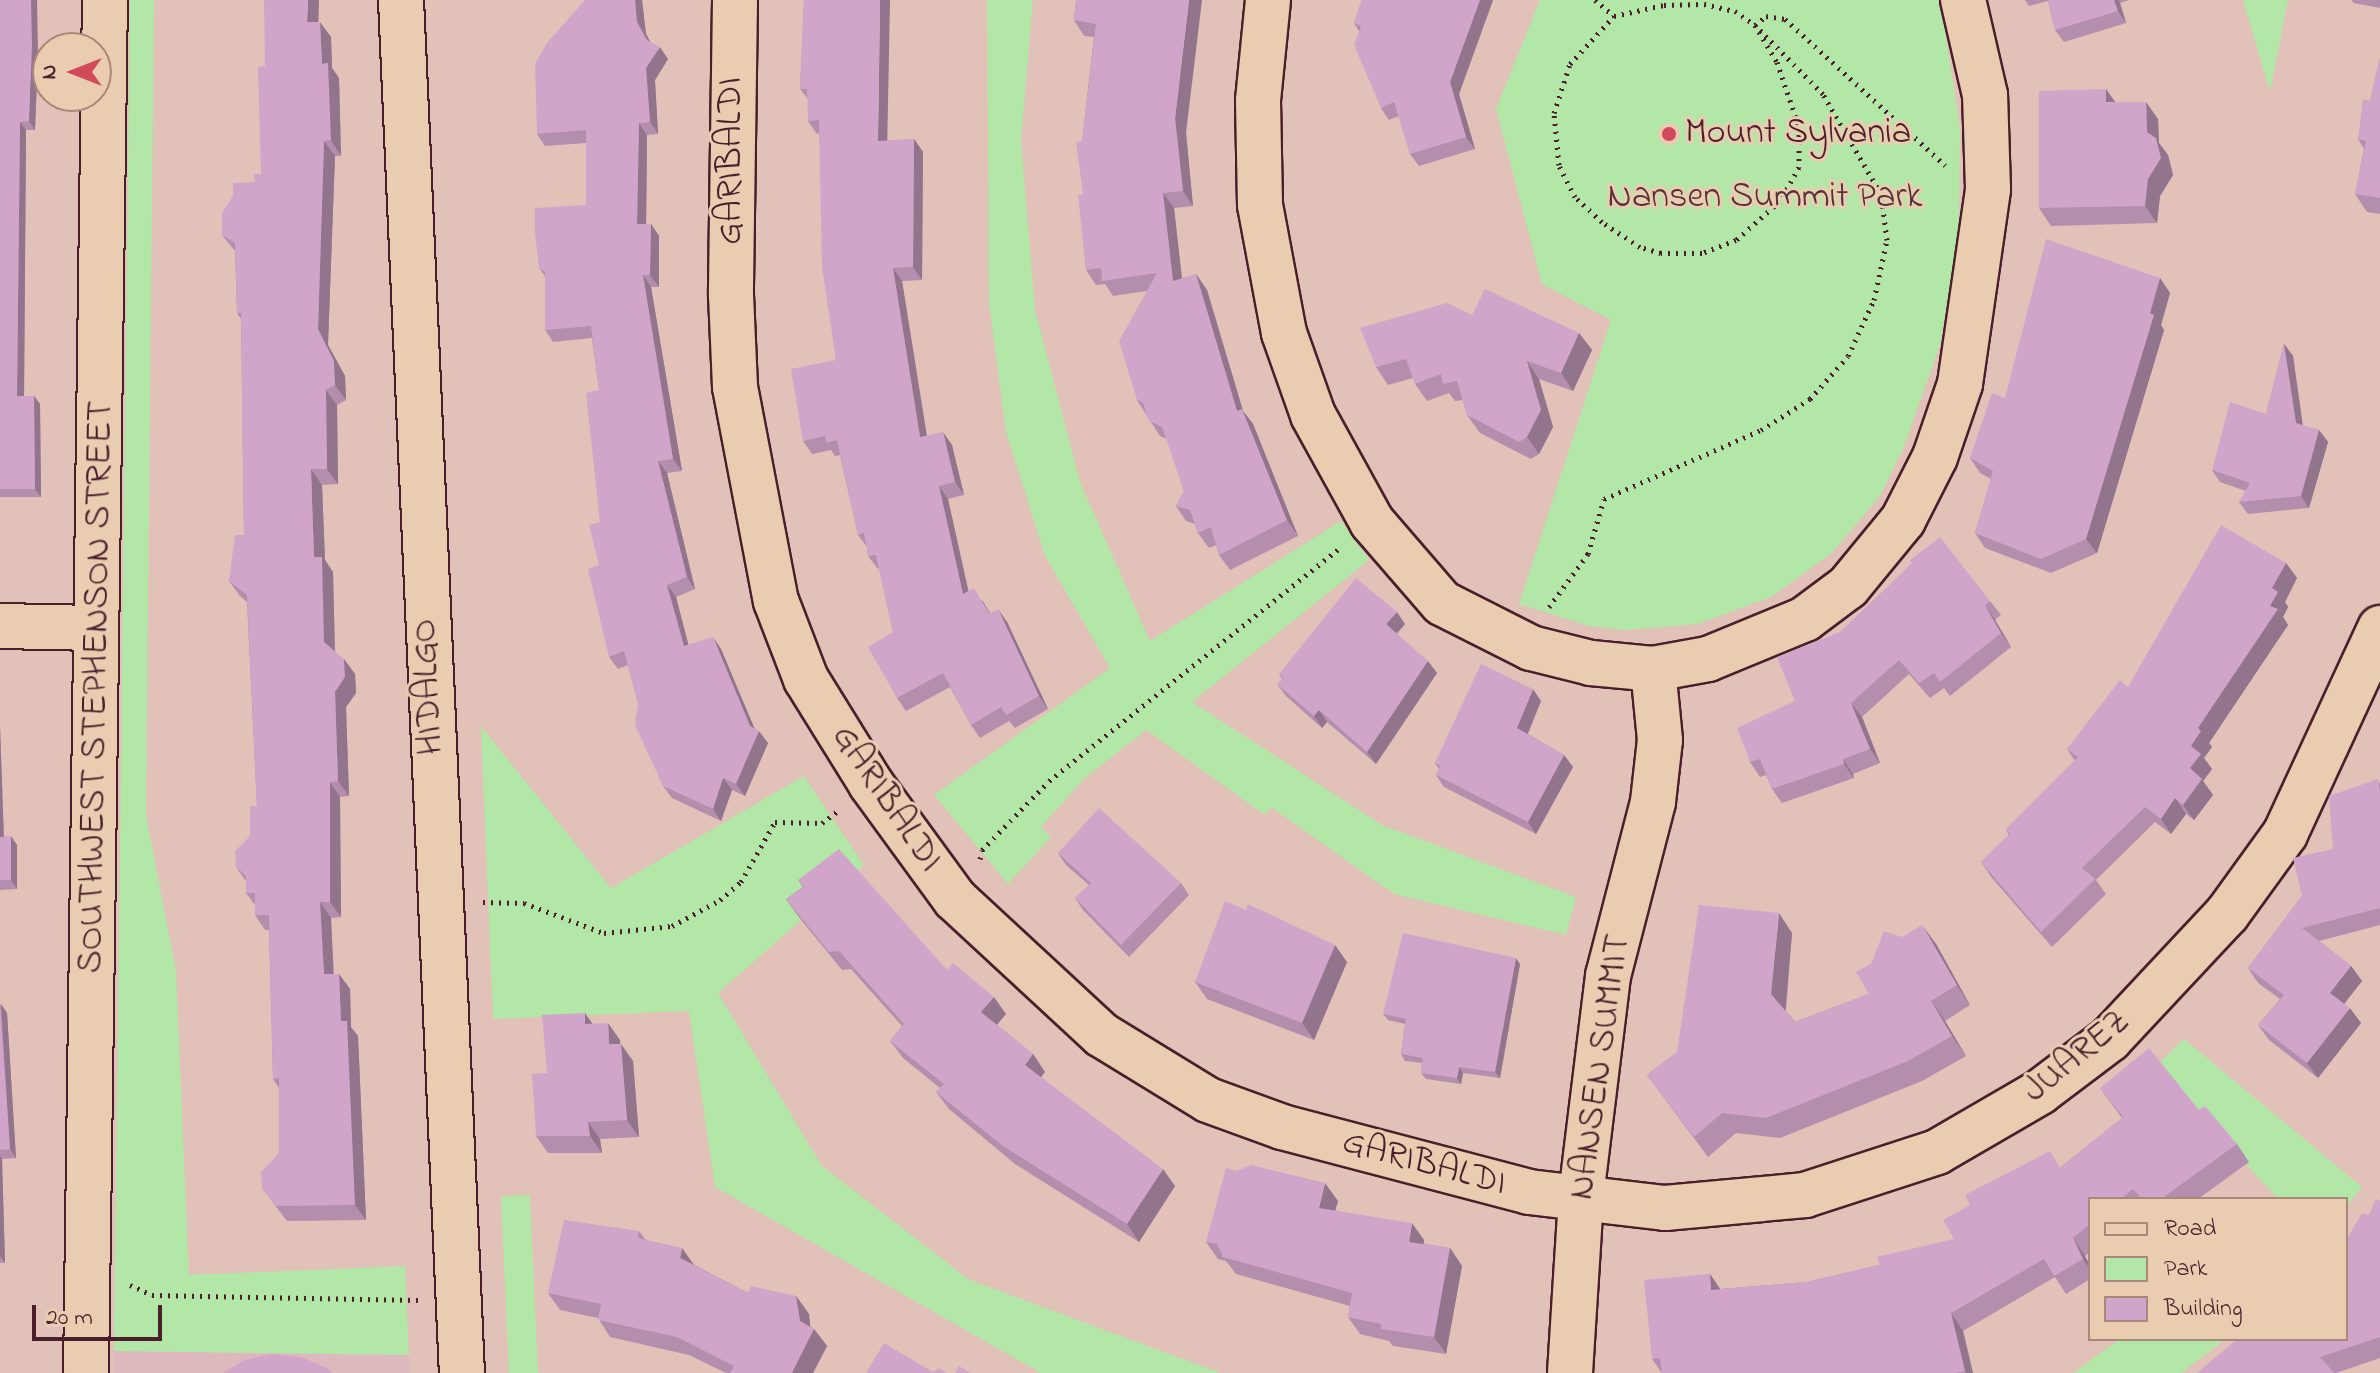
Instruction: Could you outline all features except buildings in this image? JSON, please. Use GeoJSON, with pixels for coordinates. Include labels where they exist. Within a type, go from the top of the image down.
{"type":"FeatureCollection","features":[{"type":"Feature","properties":{"kind":"street","name":"SOUTHWEST STEPHENSON STREET"},"geometry":{"type":"LineString","coordinates":[[86,1373],[105,0]]}},
{"type":"Feature","properties":{"kind":"street","name":"HIDALGO"},"geometry":{"type":"LineString","coordinates":[[401,0],[462,1373]]}},
{"type":"Feature","properties":{"kind":"street","name":"GARIBALDI"},"geometry":{"type":"LineString","coordinates":[[735,0],[731,295],[735,387],[749,478],[776,601],[806,679],[871,784],[955,899],[1033,974],[1102,1035],[1208,1100],[1282,1127],[1514,1188],[1581,1196]]}},
{"type":"Feature","properties":{"kind":"street"},"geometry":{"type":"LineString","coordinates":[[1268,0],[1258,101],[1260,205],[1284,333],[1313,415],[1372,522],[1442,603],[1531,648],[1591,663],[1653,669],[1708,659],[1805,619],[1848,587],[1903,520],[1935,457],[1960,384],[1988,189],[1985,95],[1963,0]]}},
{"type":"Feature","properties":{"kind":"street"},"geometry":{"type":"LineString","coordinates":[[0,626],[96,628]]}},
{"type":"Feature","properties":{"kind":"street","name":"JUAREZ"},"geometry":{"type":"LineString","coordinates":[[1581,1196],[1665,1208],[1805,1195],[1937,1152],[2040,1092],[2110,1039],[2227,914],[2285,834],[2380,628]]}},
{"type":"Feature","properties":{"kind":"street","name":"NANSEN SUMMIT"},"geometry":{"type":"LineString","coordinates":[[1570,1373],[1581,1196],[1608,976],[1653,802],[1660,740],[1653,669]]}},
{"type":"Feature","properties":{"kind":"path"},"geometry":{"type":"LineString","coordinates":[[1595,0],[1614,16]]}},
{"type":"Feature","properties":{"kind":"path"},"geometry":{"type":"LineString","coordinates":[[1531,648],[1556,592],[1588,554],[1604,499],[1761,430],[1800,406],[1848,356],[1874,300],[1887,240],[1881,194],[1823,94],[1755,25],[1735,11],[1704,4],[1664,5],[1614,16],[1584,45],[1559,90],[1554,139],[1559,165],[1575,197],[1602,222],[1649,250],[1686,255],[1719,249],[1751,230],[1780,201],[1799,167],[1795,106],[1755,25]]}},
{"type":"Feature","properties":{"kind":"path"},"geometry":{"type":"LineString","coordinates":[[1755,25],[1766,16],[1785,19],[1939,162],[1988,189]]}},
{"type":"Feature","properties":{"kind":"path"},"geometry":{"type":"LineString","coordinates":[[985,846],[1049,781],[1372,522]]}},
{"type":"Feature","properties":{"kind":"path"},"geometry":{"type":"LineString","coordinates":[[514,901],[604,933],[672,926],[741,882],[775,822],[822,823],[871,784]]}},
{"type":"Feature","properties":{"kind":"path"},"geometry":{"type":"LineString","coordinates":[[88,1268],[152,1295],[458,1301]]}},
{"type":"Feature","properties":{"kind":"shaded area"},"geometry":{"type":"Polygon","coordinates":[[[114,1351],[409,1355],[410,1373],[114,1373],[114,1351]]]}},
{"type":"Feature","properties":{"kind":"green space"},"geometry":{"type":"Polygon","coordinates":[[[130,0],[154,0],[146,815],[176,971],[189,1275],[405,1266],[409,1355],[114,1351],[130,0]]]}},
{"type":"Feature","properties":{"kind":"green space"},"geometry":{"type":"Polygon","coordinates":[[[987,0],[1033,0],[1021,141],[1035,310],[1080,482],[1150,641],[1341,521],[1369,560],[1192,702],[1382,825],[1576,897],[1566,935],[1394,894],[1271,807],[1265,815],[1146,730],[1084,779],[1041,827],[1051,837],[1008,884],[934,795],[1110,668],[1045,556],[1006,432],[989,303],[987,0]]]}},
{"type":"Feature","properties":{"kind":"green space","name":"Nansen Summit Park"},"geometry":{"type":"Polygon","coordinates":[[[1540,0],[1938,0],[1943,19],[1960,127],[1959,236],[1940,345],[1903,449],[1880,496],[1832,553],[1771,597],[1698,624],[1627,630],[1589,626],[1519,604],[1611,320],[1542,284],[1496,109],[1540,0]]]}},
{"type":"Feature","properties":{"kind":"green space"},"geometry":{"type":"Polygon","coordinates":[[[2243,0],[2288,0],[2270,92],[2243,0]]]}},
{"type":"Feature","properties":{"kind":"green space"},"geometry":{"type":"Polygon","coordinates":[[[481,726],[611,888],[804,776],[864,865],[718,993],[822,1166],[968,1279],[1220,1373],[1041,1373],[715,1187],[689,1011],[493,1019],[481,726]]]}},
{"type":"Feature","properties":{"kind":"green space"},"geometry":{"type":"Polygon","coordinates":[[[2184,1039],[2362,1187],[2348,1204],[2348,1197],[2276,1197],[2156,1066],[2184,1039]]]}},
{"type":"Feature","properties":{"kind":"green space"},"geometry":{"type":"Polygon","coordinates":[[[530,1195],[538,1373],[509,1373],[501,1196],[530,1195]]]}},
{"type":"Feature","properties":{"kind":"green space"},"geometry":{"type":"Polygon","coordinates":[[[2117,1341],[2223,1341],[2181,1373],[2073,1373],[2117,1341]]]}},
{"type":"Feature","properties":{"kind":"place","name":"Mount Sylvania"},"geometry":{"type":"Point","coordinates":[1669,134]}}]}
